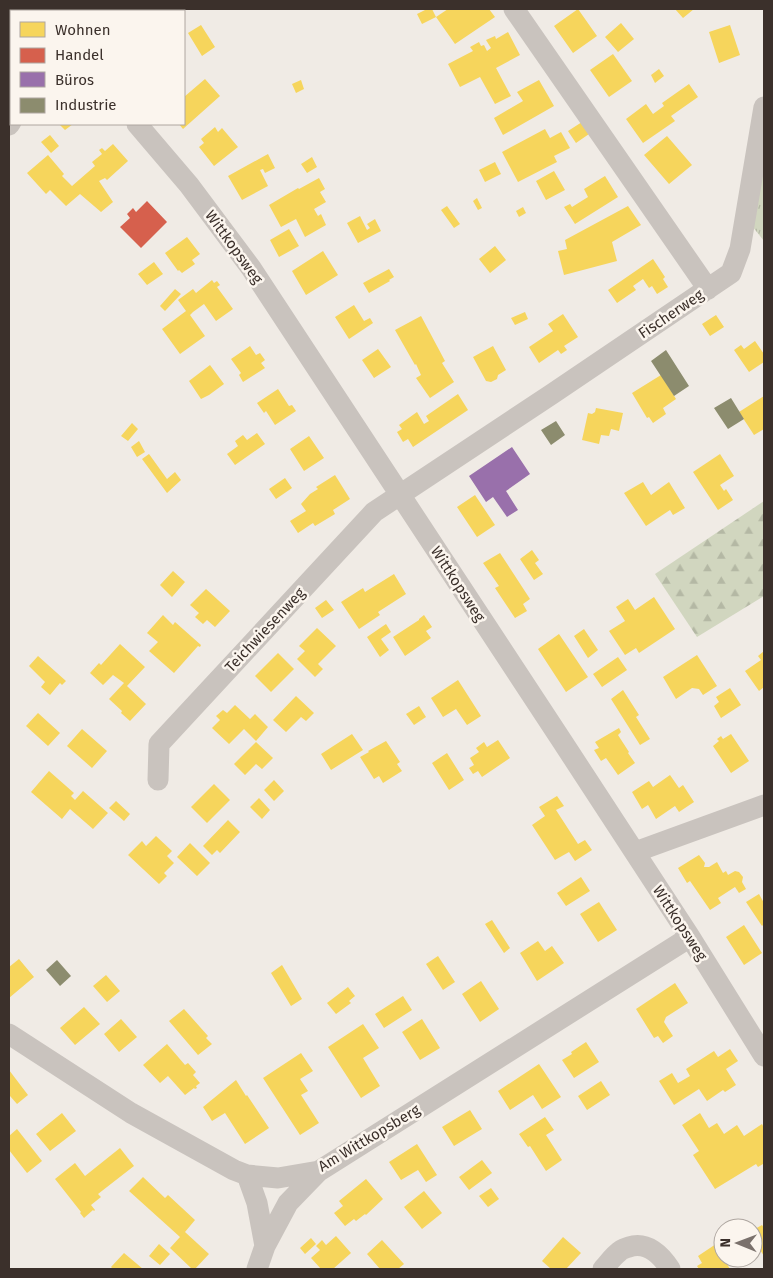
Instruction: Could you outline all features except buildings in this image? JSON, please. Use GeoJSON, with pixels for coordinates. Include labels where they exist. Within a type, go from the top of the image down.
{"type":"FeatureCollection","features":[{"type":"Feature","properties":{"kind":"street","name":"Fischerweg"},"geometry":{"type":"LineString","coordinates":[[400,496],[708,289],[514,9]]}},
{"type":"Feature","properties":{"kind":"street"},"geometry":{"type":"LineString","coordinates":[[708,289],[730,273],[740,249],[764,107]]}},
{"type":"Feature","properties":{"kind":"street","name":"Wittkopsweg"},"geometry":{"type":"LineString","coordinates":[[138,125],[189,185],[251,268],[635,852],[764,1056]]}},
{"type":"Feature","properties":{"kind":"street","name":"Teichwiesenweg"},"geometry":{"type":"LineString","coordinates":[[158,780],[159,744],[374,512],[400,496]]}},
{"type":"Feature","properties":{"kind":"street"},"geometry":{"type":"LineString","coordinates":[[635,852],[764,805]]}},
{"type":"Feature","properties":{"kind":"street","name":"Am Wittkopsberg"},"geometry":{"type":"LineString","coordinates":[[9,1034],[131,1113],[234,1170],[247,1175],[278,1178],[319,1171],[690,937]]}},
{"type":"Feature","properties":{"kind":"street"},"geometry":{"type":"LineString","coordinates":[[257,1269],[265,1246],[288,1203],[319,1171]]}},
{"type":"Feature","properties":{"kind":"street"},"geometry":{"type":"LineString","coordinates":[[247,1175],[257,1203],[265,1246]]}},
{"type":"Feature","properties":{"kind":"street"},"geometry":{"type":"LineString","coordinates":[[603,1269],[620,1250],[632,1246],[644,1246],[654,1251],[665,1261],[670,1269]]}},
{"type":"Feature","properties":{"kind":"green space"},"geometry":{"type":"Polygon","coordinates":[[[764,166],[764,241],[752,226],[764,166]]]}},
{"type":"Feature","properties":{"kind":"green space"},"geometry":{"type":"Polygon","coordinates":[[[764,501],[764,596],[697,637],[655,574],[764,501]]]}}]}
